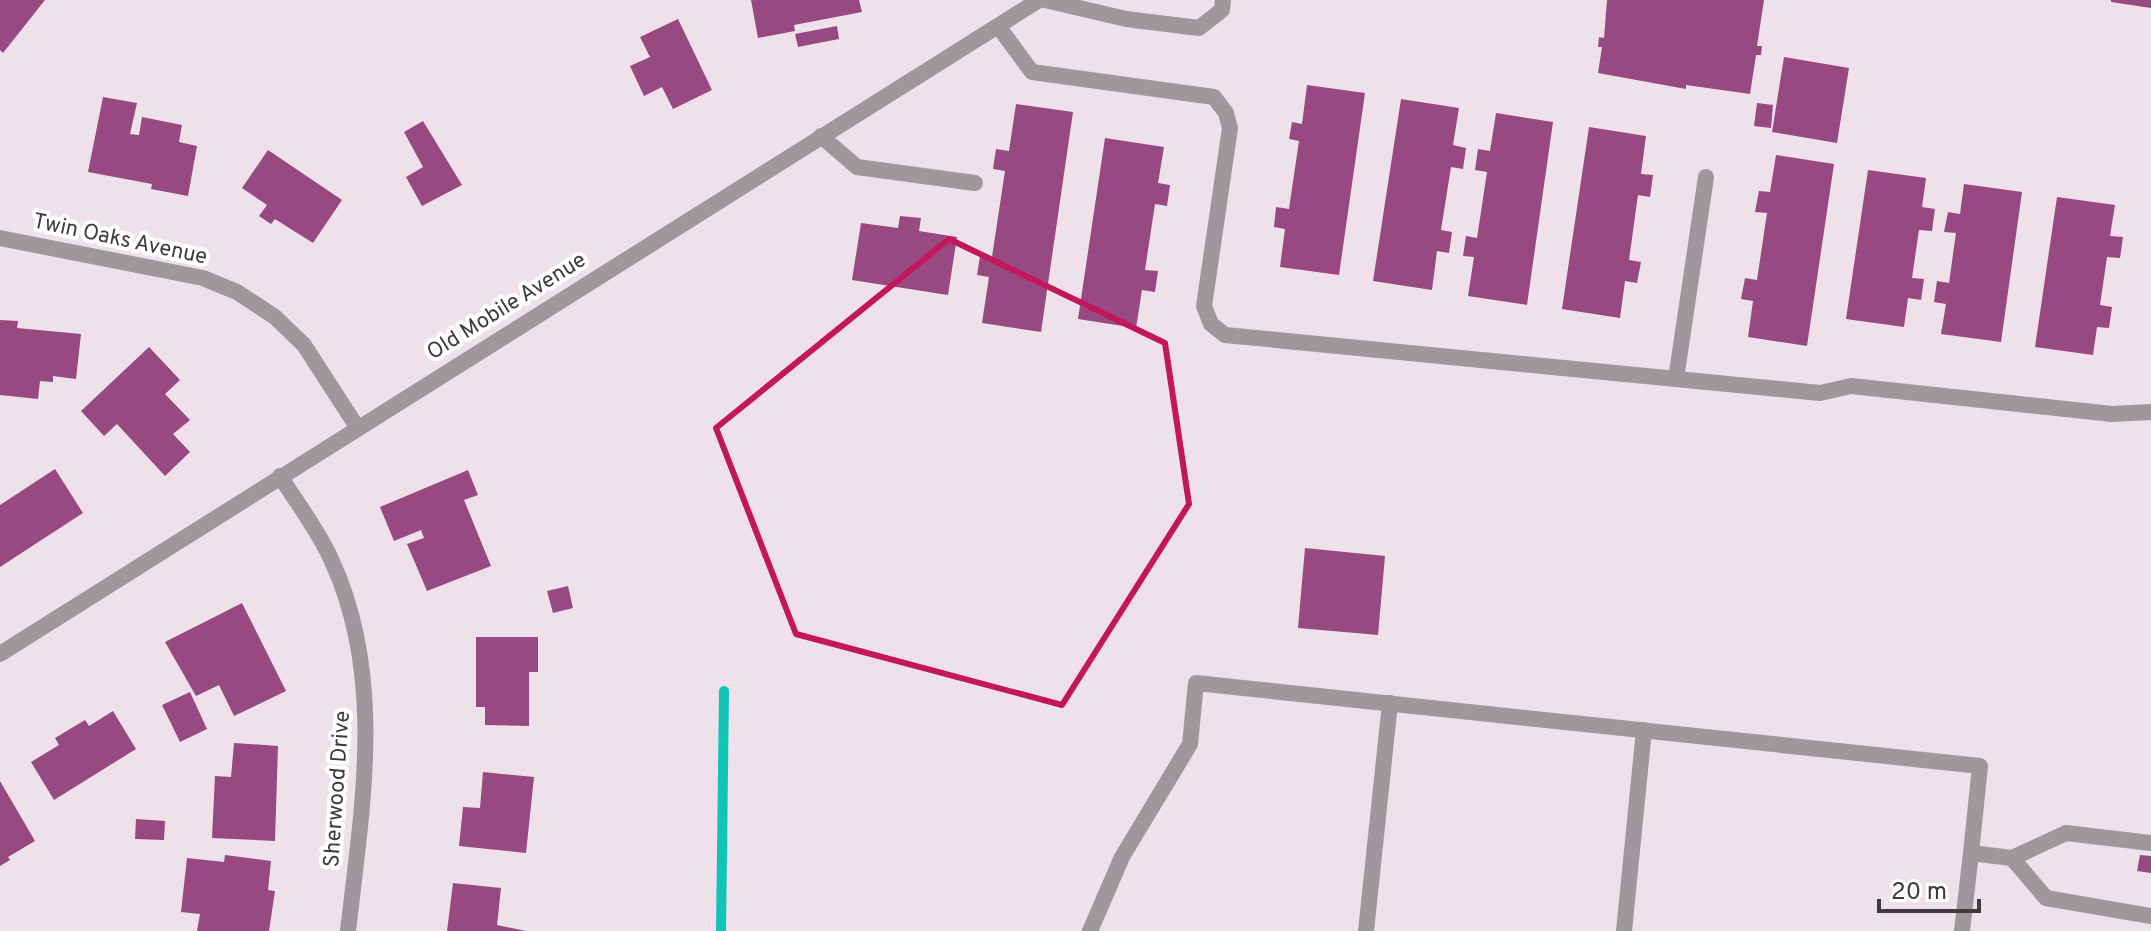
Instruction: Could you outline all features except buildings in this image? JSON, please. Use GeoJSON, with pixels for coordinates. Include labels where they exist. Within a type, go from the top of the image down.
{"type":"FeatureCollection","features":[{"type":"Feature","properties":{"kind":"street","name":"Old Mobile Avenue"},"geometry":{"type":"LineString","coordinates":[[0,654],[1039,0]]}},
{"type":"Feature","properties":{"kind":"street"},"geometry":{"type":"LineString","coordinates":[[1045,0],[1126,19],[1199,28],[1222,10],[1223,0]]}},
{"type":"Feature","properties":{"kind":"street"},"geometry":{"type":"LineString","coordinates":[[998,26],[1032,72],[1214,97],[1226,113],[1230,128],[1204,306],[1211,324],[1225,335],[1820,393],[1851,386],[2112,414],[2151,412]]}},
{"type":"Feature","properties":{"kind":"street"},"geometry":{"type":"LineString","coordinates":[[821,136],[857,167],[975,183]]}},
{"type":"Feature","properties":{"kind":"street"},"geometry":{"type":"LineString","coordinates":[[1676,379],[1706,177]]}},
{"type":"Feature","properties":{"kind":"street","name":"Twin Oaks Avenue"},"geometry":{"type":"LineString","coordinates":[[0,238],[203,278],[237,292],[275,317],[304,345],[357,427]]}},
{"type":"Feature","properties":{"kind":"street","name":"Sherwood Drive"},"geometry":{"type":"LineString","coordinates":[[280,476],[331,558],[350,610],[362,664],[366,754],[348,931]]}},
{"type":"Feature","properties":{"kind":"street"},"geometry":{"type":"LineString","coordinates":[[1090,931],[1122,857],[1190,744],[1196,683],[1980,766],[1962,931]]}},
{"type":"Feature","properties":{"kind":"street"},"geometry":{"type":"LineString","coordinates":[[1366,931],[1390,703]]}},
{"type":"Feature","properties":{"kind":"street"},"geometry":{"type":"LineString","coordinates":[[1624,931],[1644,730]]}},
{"type":"Feature","properties":{"kind":"street"},"geometry":{"type":"LineString","coordinates":[[1971,853],[2012,858],[2066,833],[2151,843]]}},
{"type":"Feature","properties":{"kind":"street"},"geometry":{"type":"LineString","coordinates":[[2012,858],[2046,898],[2151,916]]}},
{"type":"Feature","properties":{"kind":"highlighted area"},"geometry":{"type":"Polygon","coordinates":[[[949,239],[1165,343],[1189,504],[1062,705],[796,634],[716,428],[949,239]]]}},
{"type":"Feature","properties":{"kind":"waterway"},"geometry":{"type":"LineString","coordinates":[[721,931],[724,691]]}}]}
